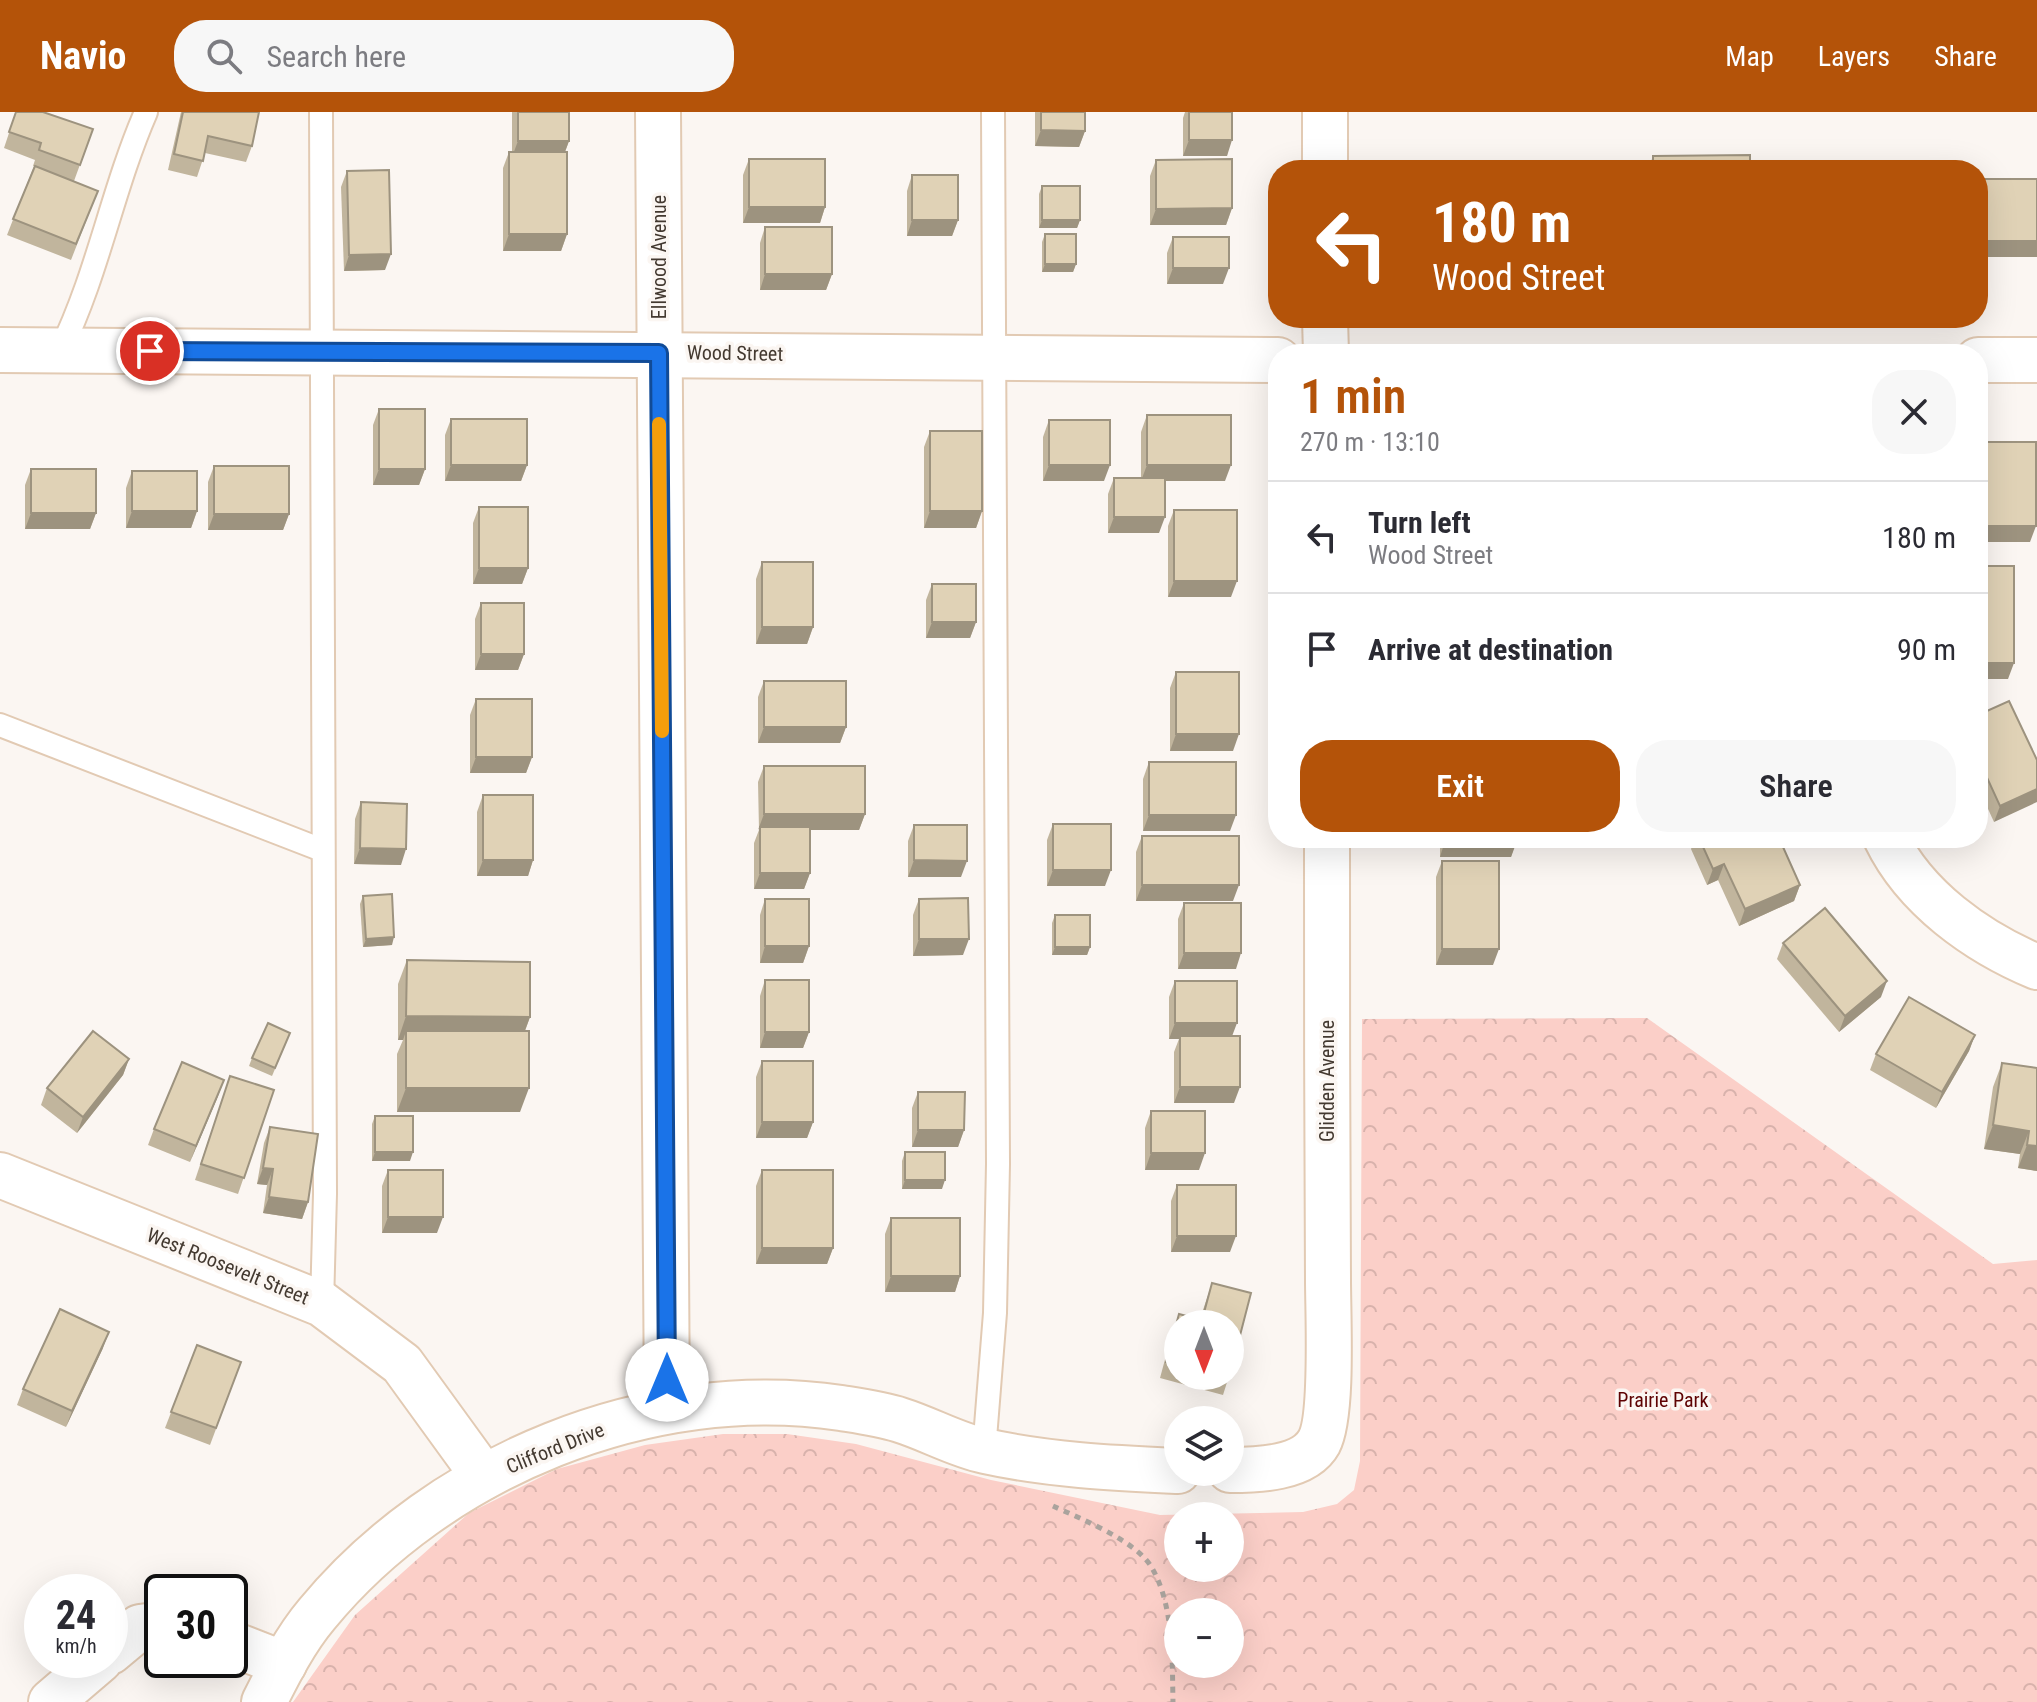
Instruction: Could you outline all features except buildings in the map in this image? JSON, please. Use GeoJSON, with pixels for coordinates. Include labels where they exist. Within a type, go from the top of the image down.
{"type":"FeatureCollection","features":[{"type":"Feature","properties":{"kind":"street","name":"Ellwood Avenue"},"geometry":{"type":"LineString","coordinates":[[658,112],[667,1410]]}},
{"type":"Feature","properties":{"kind":"street"},"geometry":{"type":"LineString","coordinates":[[1325,112],[1325,160]]}},
{"type":"Feature","properties":{"kind":"street","name":"Wood Street"},"geometry":{"type":"LineString","coordinates":[[0,350],[1268,360]]}},
{"type":"Feature","properties":{"kind":"street"},"geometry":{"type":"LineString","coordinates":[[1988,360],[2037,360]]}},
{"type":"Feature","properties":{"kind":"street","name":"Glidden Avenue"},"geometry":{"type":"LineString","coordinates":[[1244,1468],[1295,1462],[1307,1456],[1318,1443],[1325,1426],[1328,1324],[1327,848]]}},
{"type":"Feature","properties":{"kind":"street"},"geometry":{"type":"LineString","coordinates":[[1893,848],[1920,887],[1959,924],[1997,949],[2037,967]]}},
{"type":"Feature","properties":{"kind":"street","name":"West Roosevelt Street"},"geometry":{"type":"LineString","coordinates":[[0,1175],[322,1304],[402,1364],[484,1477]]}},
{"type":"Feature","properties":{"kind":"street","name":"Clifford Drive"},"geometry":{"type":"LineString","coordinates":[[264,1702],[315,1616],[383,1546],[428,1511],[484,1477],[605,1427],[667,1410],[735,1404],[840,1408],[898,1418],[984,1451],[1102,1467],[1164,1470]]}},
{"type":"Feature","properties":{"kind":"street"},"geometry":{"type":"LineString","coordinates":[[248,1650],[284,1664]]}},
{"type":"Feature","properties":{"kind":"street"},"geometry":{"type":"LineString","coordinates":[[51,1702],[79,1678]]}},
{"type":"Feature","properties":{"kind":"lane"},"geometry":{"type":"LineString","coordinates":[[60,351],[81,309],[129,151],[146,112]]}},
{"type":"Feature","properties":{"kind":"lane"},"geometry":{"type":"LineString","coordinates":[[321,112],[325,1207],[322,1304]]}},
{"type":"Feature","properties":{"kind":"lane"},"geometry":{"type":"LineString","coordinates":[[984,1451],[995,1313],[998,1164],[993,112]]}},
{"type":"Feature","properties":{"kind":"lane"},"geometry":{"type":"LineString","coordinates":[[0,725],[322,850]]}},
{"type":"Feature","properties":{"kind":"path"},"geometry":{"type":"LineString","coordinates":[[1042,1501],[1117,1538],[1151,1566],[1166,1602],[1173,1702]]}},
{"type":"Feature","properties":{"kind":"green space","name":"Prairie Park"},"geometry":{"type":"Polygon","coordinates":[[[1647,1018],[1993,1264],[2037,1260],[2037,1702],[293,1702],[355,1615],[469,1513],[557,1469],[645,1445],[723,1434],[787,1434],[856,1444],[991,1480],[1164,1515],[1164,1582],[1244,1582],[1244,1513],[1303,1512],[1337,1504],[1354,1490],[1360,1461],[1362,1019],[1647,1018]]]}},
{"type":"Feature","properties":{"kind":"slow traffic"},"geometry":{"type":"LineString","coordinates":[[659,424],[662,731]]}},
{"type":"Feature","properties":{"kind":"route"},"geometry":{"type":"LineString","coordinates":[[150,351],[659,353],[667,1380]]}}]}
